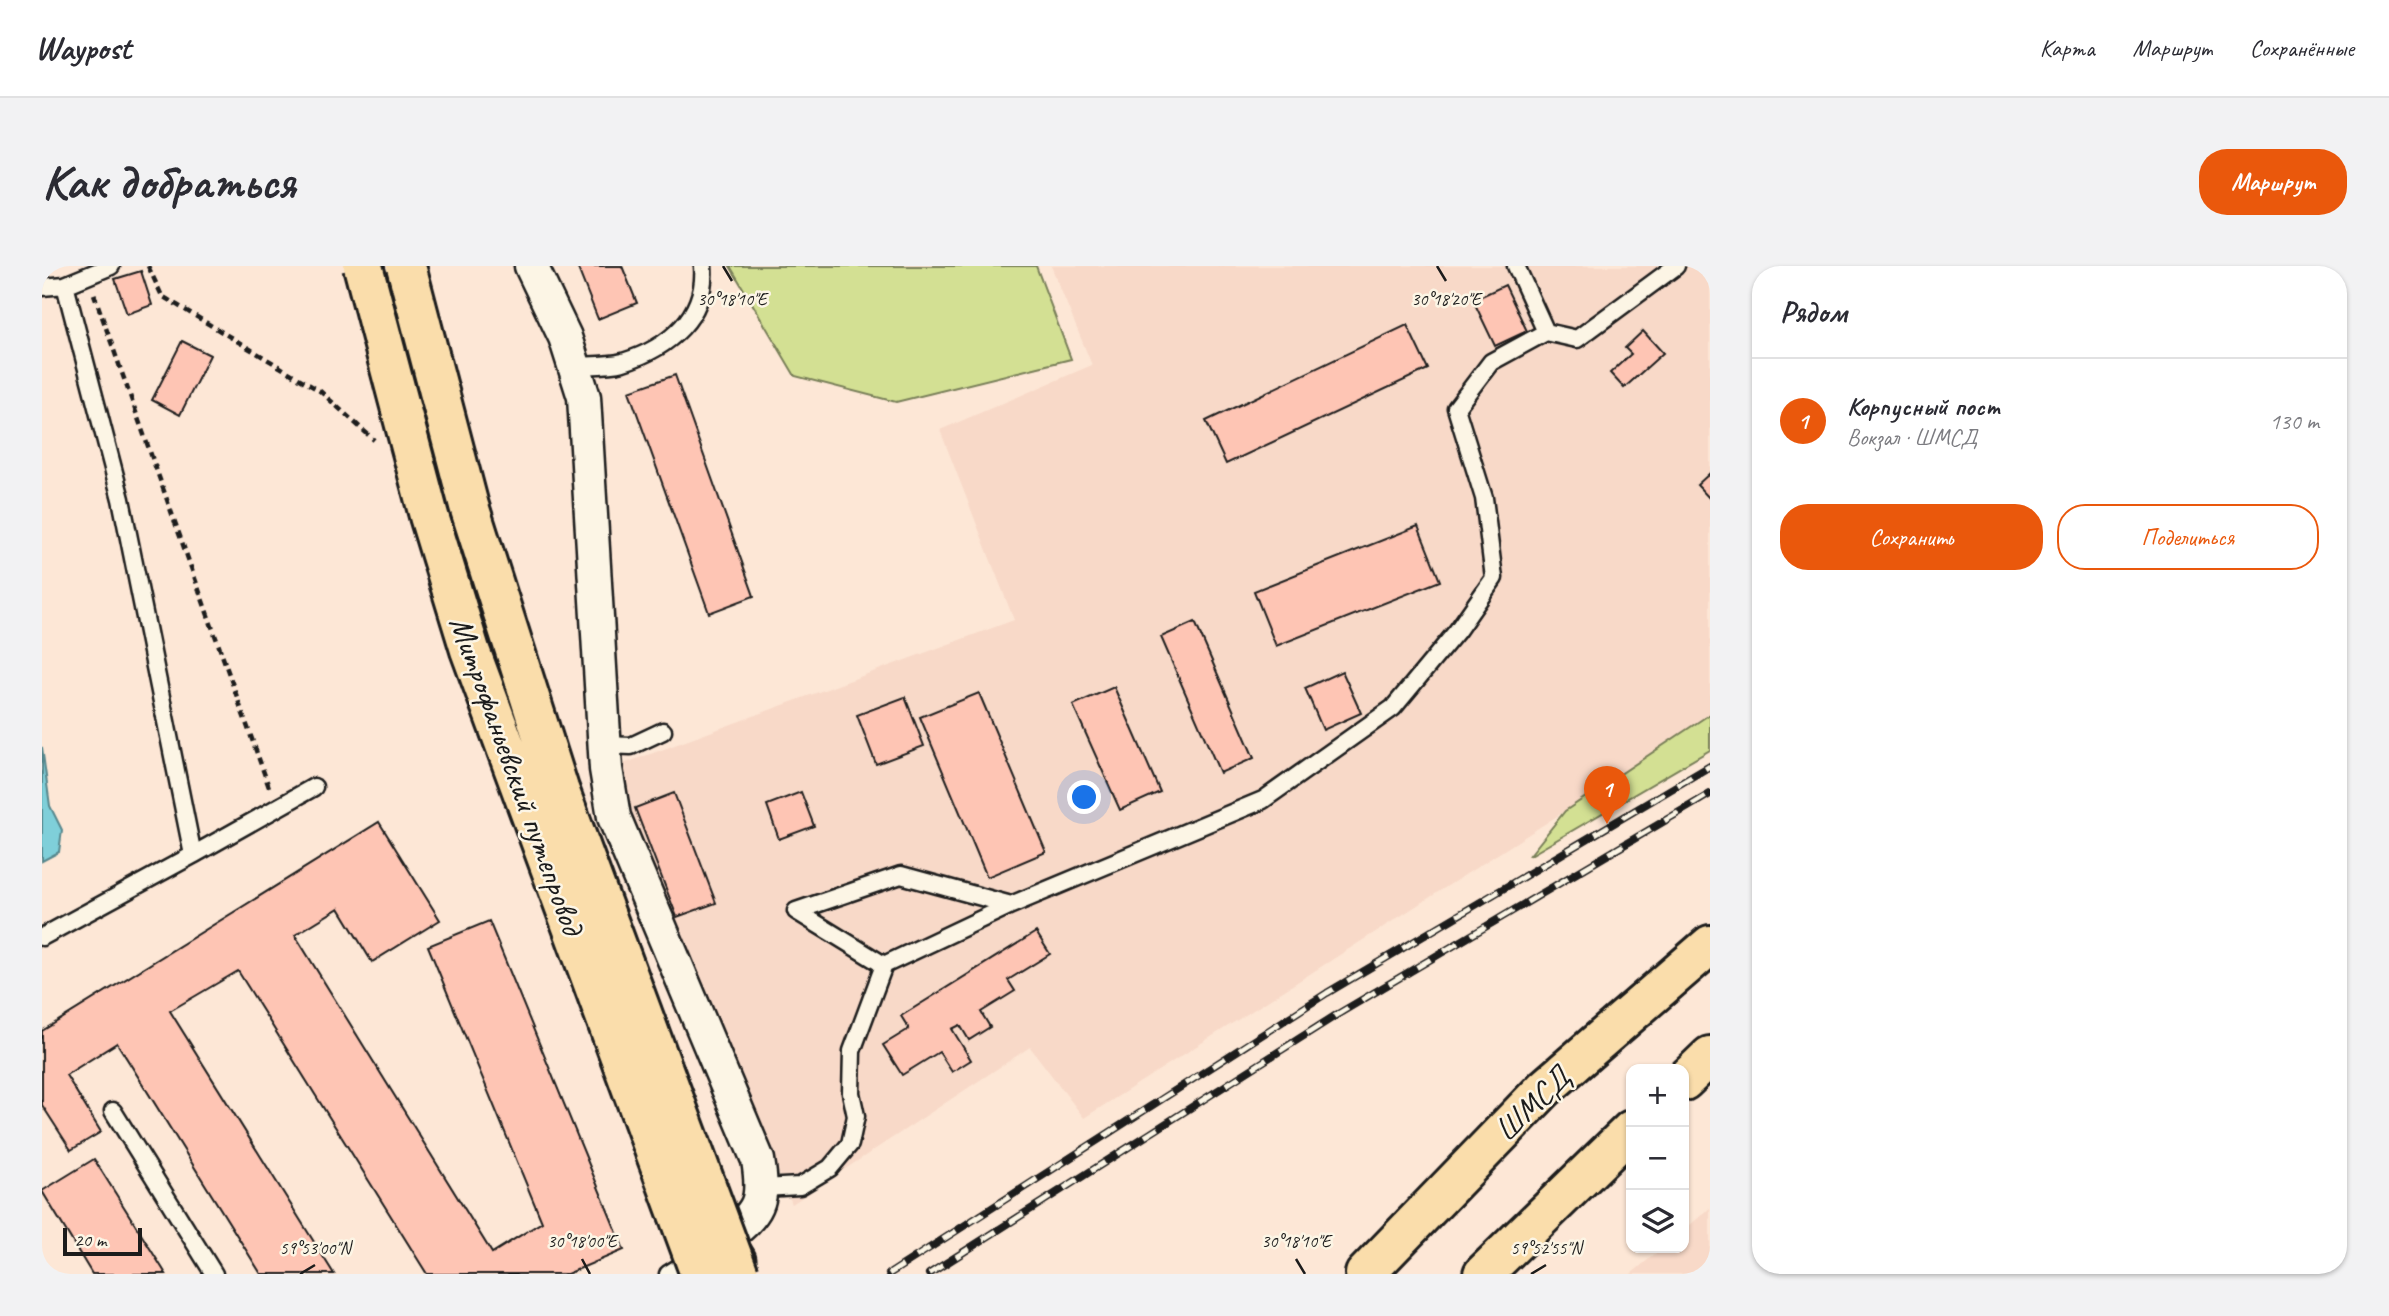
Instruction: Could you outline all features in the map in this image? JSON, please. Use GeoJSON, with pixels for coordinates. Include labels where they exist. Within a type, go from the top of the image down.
{"type":"FeatureCollection","features":[{"type":"Feature","properties":{"kind":"main road","name":"Митрофаньевский путепровод"},"geometry":{"type":"LineString","coordinates":[[363,266],[422,489],[470,650],[717,1257]]}},
{"type":"Feature","properties":{"kind":"main road","name":"Митрофаньевский путепровод"},"geometry":{"type":"LineString","coordinates":[[405,266],[465,493],[559,789],[717,1257]]}},
{"type":"Feature","properties":{"kind":"main road","name":"ШМСД"},"geometry":{"type":"LineString","coordinates":[[1365,1274],[1545,1088],[1710,945]]}},
{"type":"Feature","properties":{"kind":"main road"},"geometry":{"type":"LineString","coordinates":[[1689,1076],[1710,1056]]}},
{"type":"Feature","properties":{"kind":"main road"},"geometry":{"type":"LineString","coordinates":[[1483,1274],[1626,1135]]}},
{"type":"Feature","properties":{"kind":"street"},"geometry":{"type":"LineString","coordinates":[[531,266],[565,337],[584,397],[605,745],[614,817],[758,1160],[763,1188],[755,1214],[717,1257],[746,1274]]}},
{"type":"Feature","properties":{"kind":"lane"},"geometry":{"type":"LineString","coordinates":[[42,287],[65,285],[111,266]]}},
{"type":"Feature","properties":{"kind":"lane"},"geometry":{"type":"LineString","coordinates":[[574,366],[623,362],[653,348],[688,324],[705,287],[703,266]]}},
{"type":"Feature","properties":{"kind":"lane"},"geometry":{"type":"LineString","coordinates":[[1516,266],[1546,332]]}},
{"type":"Feature","properties":{"kind":"lane"},"geometry":{"type":"LineString","coordinates":[[763,1188],[800,1186],[830,1168],[850,1144],[856,1116],[851,1093],[852,1051],[884,965],[1011,905],[1263,800],[1392,708],[1457,631],[1494,579],[1484,498],[1456,408],[1491,362],[1546,332],[1577,339],[1676,266]]}},
{"type":"Feature","properties":{"kind":"lane"},"geometry":{"type":"LineString","coordinates":[[65,285],[121,499],[193,855]]}},
{"type":"Feature","properties":{"kind":"lane"},"geometry":{"type":"LineString","coordinates":[[605,745],[631,746],[663,731]]}},
{"type":"Feature","properties":{"kind":"lane"},"geometry":{"type":"LineString","coordinates":[[42,937],[314,788]]}},
{"type":"Feature","properties":{"kind":"lane"},"geometry":{"type":"LineString","coordinates":[[884,965],[796,911],[901,876],[1011,905]]}},
{"type":"Feature","properties":{"kind":"lane"},"geometry":{"type":"LineString","coordinates":[[113,1111],[214,1274]]}},
{"type":"Feature","properties":{"kind":"lane"},"geometry":{"type":"LineString","coordinates":[[668,1274],[717,1257]]}},
{"type":"Feature","properties":{"kind":"path"},"geometry":{"type":"LineString","coordinates":[[148,266],[162,296],[235,343]]}},
{"type":"Feature","properties":{"kind":"path"},"geometry":{"type":"LineString","coordinates":[[88,276],[276,808]]}},
{"type":"Feature","properties":{"kind":"shaded area"},"geometry":{"type":"Polygon","coordinates":[[[1051,266],[1710,266],[1710,714],[1565,811],[1084,1118],[1030,1047],[792,1204],[627,810],[615,767],[1014,620],[940,430],[1092,365],[1051,266]]]}},
{"type":"Feature","properties":{"kind":"shaded area"},"geometry":{"type":"Polygon","coordinates":[[[1710,1208],[1710,1274],[1631,1274],[1656,1253],[1689,1253],[1689,1226],[1710,1208]]]}},
{"type":"Feature","properties":{"kind":"green space"},"geometry":{"type":"Polygon","coordinates":[[[730,266],[1036,266],[1071,359],[896,402],[795,376],[730,266]]]}},
{"type":"Feature","properties":{"kind":"green space"},"geometry":{"type":"Polygon","coordinates":[[[1710,714],[1710,750],[1529,856],[1565,811],[1710,714]]]}},
{"type":"Feature","properties":{"kind":"water"},"geometry":{"type":"Polygon","coordinates":[[[42,747],[50,806],[62,830],[59,852],[42,861],[42,747]]]}},
{"type":"Feature","properties":{"kind":"building"},"geometry":{"type":"Polygon","coordinates":[[[577,266],[622,266],[637,303],[598,319],[577,266]]]}},
{"type":"Feature","properties":{"kind":"building"},"geometry":{"type":"Polygon","coordinates":[[[141,271],[152,305],[127,314],[115,279],[141,271]]]}},
{"type":"Feature","properties":{"kind":"building"},"geometry":{"type":"Polygon","coordinates":[[[1505,285],[1527,331],[1495,346],[1473,300],[1505,285]]]}},
{"type":"Feature","properties":{"kind":"building"},"geometry":{"type":"Polygon","coordinates":[[[1407,325],[1428,369],[1226,464],[1206,421],[1407,325]]]}},
{"type":"Feature","properties":{"kind":"building"},"geometry":{"type":"Polygon","coordinates":[[[1643,331],[1663,353],[1624,388],[1610,373],[1631,354],[1625,348],[1643,331]]]}},
{"type":"Feature","properties":{"kind":"building"},"geometry":{"type":"Polygon","coordinates":[[[182,341],[210,355],[180,415],[152,400],[182,341]]]}},
{"type":"Feature","properties":{"kind":"building"},"geometry":{"type":"Polygon","coordinates":[[[675,375],[754,596],[709,613],[629,391],[675,375]]]}},
{"type":"Feature","properties":{"kind":"building"},"geometry":{"type":"Polygon","coordinates":[[[1710,473],[1710,499],[1697,485],[1710,473]]]}},
{"type":"Feature","properties":{"kind":"building"},"geometry":{"type":"Polygon","coordinates":[[[1418,526],[1440,581],[1276,646],[1254,591],[1418,526]]]}},
{"type":"Feature","properties":{"kind":"building"},"geometry":{"type":"Polygon","coordinates":[[[1195,622],[1254,758],[1220,773],[1161,637],[1195,622]]]}},
{"type":"Feature","properties":{"kind":"building"},"geometry":{"type":"Polygon","coordinates":[[[1342,671],[1361,713],[1323,730],[1305,688],[1342,671]]]}},
{"type":"Feature","properties":{"kind":"building"},"geometry":{"type":"Polygon","coordinates":[[[1114,687],[1160,792],[1120,810],[1073,705],[1114,687]]]}},
{"type":"Feature","properties":{"kind":"building"},"geometry":{"type":"Polygon","coordinates":[[[979,693],[1046,852],[987,877],[920,717],[979,693]]]}},
{"type":"Feature","properties":{"kind":"building"},"geometry":{"type":"Polygon","coordinates":[[[905,697],[924,746],[876,764],[857,715],[905,697]]]}},
{"type":"Feature","properties":{"kind":"building"},"geometry":{"type":"Polygon","coordinates":[[[801,792],[814,826],[779,839],[767,805],[801,792]]]}},
{"type":"Feature","properties":{"kind":"building"},"geometry":{"type":"Polygon","coordinates":[[[674,793],[716,903],[677,917],[635,808],[674,793]]]}},
{"type":"Feature","properties":{"kind":"building"},"geometry":{"type":"Polygon","coordinates":[[[379,822],[440,920],[372,962],[339,908],[295,935],[492,1253],[542,1222],[428,946],[489,921],[624,1250],[567,1274],[427,1274],[238,971],[170,1011],[334,1274],[261,1274],[117,1043],[66,1075],[101,1132],[71,1150],[42,1105],[42,1031],[379,822]]]}},
{"type":"Feature","properties":{"kind":"building"},"geometry":{"type":"Polygon","coordinates":[[[1036,932],[1050,954],[1008,980],[1015,991],[981,1012],[990,1027],[969,1040],[960,1025],[952,1029],[971,1060],[952,1072],[939,1052],[902,1075],[883,1045],[909,1029],[901,1016],[1036,932]]]}},
{"type":"Feature","properties":{"kind":"building"},"geometry":{"type":"Polygon","coordinates":[[[94,1159],[166,1274],[92,1274],[42,1191],[94,1159]]]}},
{"type":"Feature","properties":{"kind":"railway"},"geometry":{"type":"LineString","coordinates":[[889,1274],[1327,993],[1710,766]]}},
{"type":"Feature","properties":{"kind":"railway"},"geometry":{"type":"LineString","coordinates":[[929,1274],[1338,1014],[1710,794]]}},
{"type":"Feature","properties":{"kind":"place","name":"Корпусный пост"},"geometry":{"type":"Point","coordinates":[1607,824]}}]}
